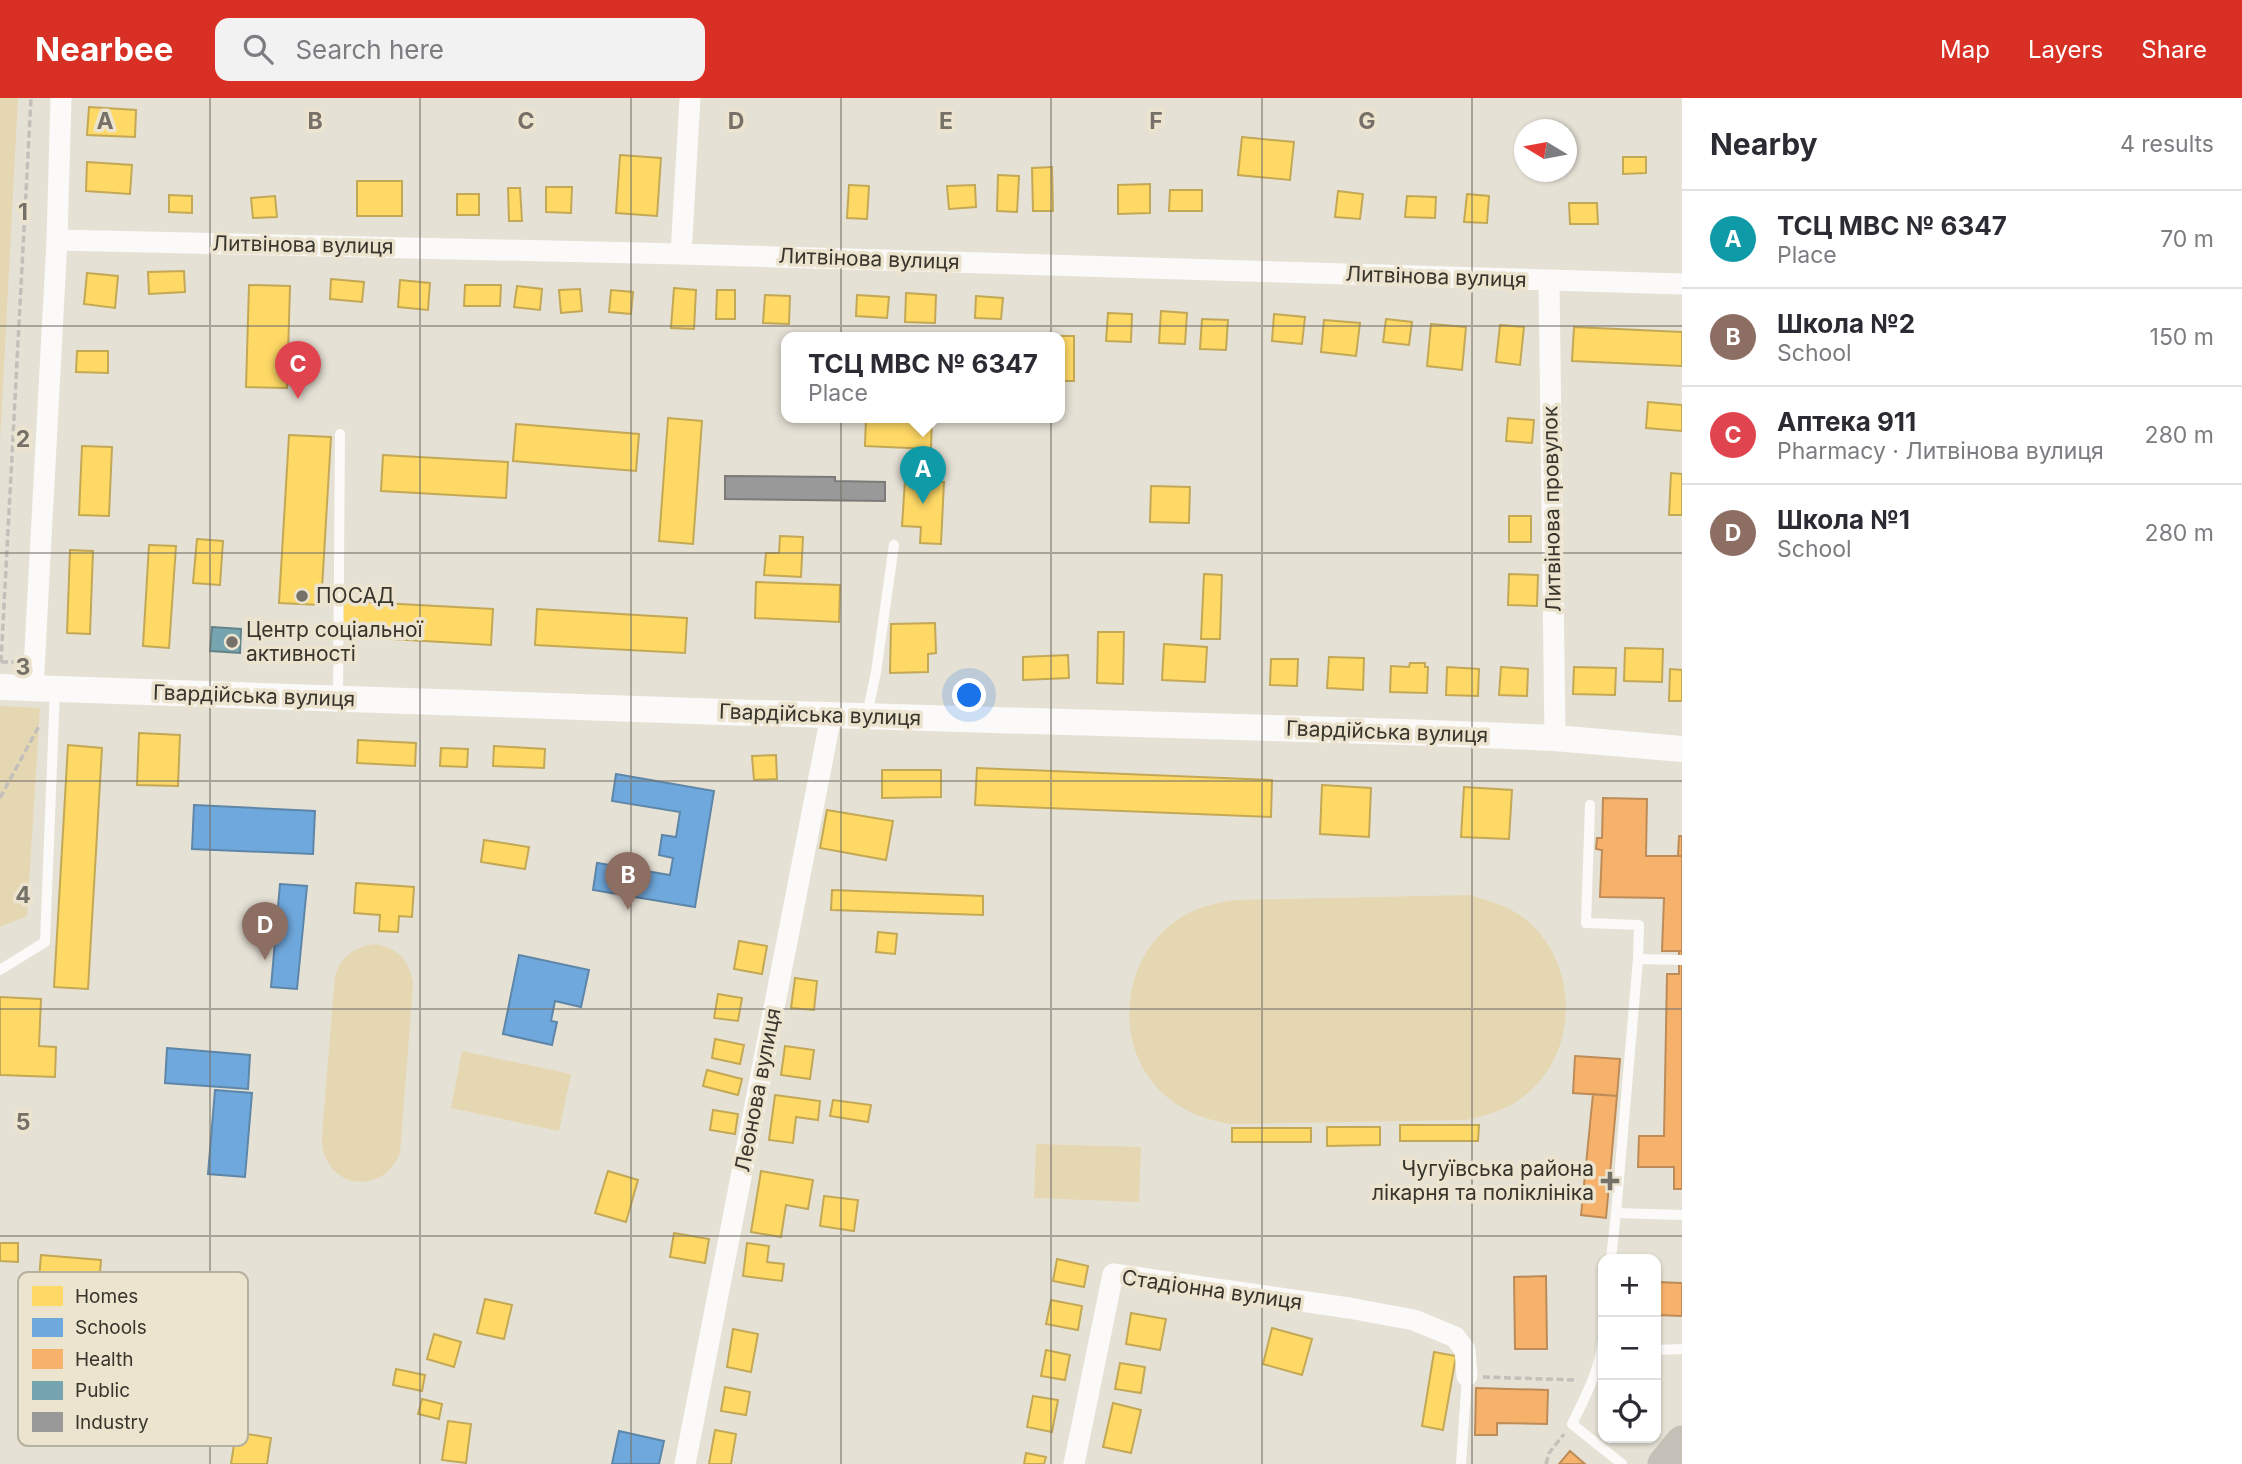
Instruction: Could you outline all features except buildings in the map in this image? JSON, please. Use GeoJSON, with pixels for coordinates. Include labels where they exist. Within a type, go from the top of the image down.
{"type":"FeatureCollection","features":[{"type":"Feature","properties":{"kind":"main road"},"geometry":{"type":"LineString","coordinates":[[1664,1464],[1682,1442]]}},
{"type":"Feature","properties":{"kind":"street"},"geometry":{"type":"LineString","coordinates":[[41,680],[61,98]]}},
{"type":"Feature","properties":{"kind":"street"},"geometry":{"type":"LineString","coordinates":[[681,254],[690,98]]}},
{"type":"Feature","properties":{"kind":"street","name":"Литвінова вулиця"},"geometry":{"type":"LineString","coordinates":[[57,240],[681,254],[1682,284]]}},
{"type":"Feature","properties":{"kind":"street","name":"Литвінова провулок"},"geometry":{"type":"LineString","coordinates":[[1549,281],[1555,738]]}},
{"type":"Feature","properties":{"kind":"street","name":"Гвардійська вулиця"},"geometry":{"type":"LineString","coordinates":[[0,670],[41,680],[338,698],[1555,738],[1682,749]]}},
{"type":"Feature","properties":{"kind":"street","name":"Леонова вулиця"},"geometry":{"type":"LineString","coordinates":[[685,1464],[831,716]]}},
{"type":"Feature","properties":{"kind":"street","name":"Стадіонна вулиця"},"geometry":{"type":"LineString","coordinates":[[1074,1464],[1114,1274],[1414,1320],[1455,1337],[1465,1350],[1467,1376]]}},
{"type":"Feature","properties":{"kind":"lane"},"geometry":{"type":"LineString","coordinates":[[338,698],[340,434]]}},
{"type":"Feature","properties":{"kind":"lane"},"geometry":{"type":"LineString","coordinates":[[867,717],[894,545]]}},
{"type":"Feature","properties":{"kind":"lane"},"geometry":{"type":"LineString","coordinates":[[0,970],[44,942],[41,680]]}},
{"type":"Feature","properties":{"kind":"lane"},"geometry":{"type":"LineString","coordinates":[[1590,805],[1586,923],[1639,925],[1612,1254]]}},
{"type":"Feature","properties":{"kind":"lane"},"geometry":{"type":"LineString","coordinates":[[1638,959],[1682,960]]}},
{"type":"Feature","properties":{"kind":"lane"},"geometry":{"type":"LineString","coordinates":[[1616,1213],[1682,1215]]}},
{"type":"Feature","properties":{"kind":"lane"},"geometry":{"type":"LineString","coordinates":[[1661,1350],[1682,1349]]}},
{"type":"Feature","properties":{"kind":"lane"},"geometry":{"type":"LineString","coordinates":[[1598,1364],[1572,1424],[1622,1464]]}},
{"type":"Feature","properties":{"kind":"lane"},"geometry":{"type":"LineString","coordinates":[[1461,1464],[1467,1376]]}},
{"type":"Feature","properties":{"kind":"path"},"geometry":{"type":"LineString","coordinates":[[31,98],[5,620],[0,670],[41,680]]}},
{"type":"Feature","properties":{"kind":"path"},"geometry":{"type":"LineString","coordinates":[[0,612],[5,620]]}},
{"type":"Feature","properties":{"kind":"path"},"geometry":{"type":"LineString","coordinates":[[0,798],[39,726]]}},
{"type":"Feature","properties":{"kind":"path"},"geometry":{"type":"LineString","coordinates":[[1467,1376],[1593,1380]]}},
{"type":"Feature","properties":{"kind":"path"},"geometry":{"type":"LineString","coordinates":[[1546,1464],[1549,1453],[1572,1424]]}},
{"type":"Feature","properties":{"kind":"shaded area"},"geometry":{"type":"Polygon","coordinates":[[[0,98],[18,98],[0,442],[0,98]]]}},
{"type":"Feature","properties":{"kind":"shaded area"},"geometry":{"type":"Polygon","coordinates":[[[0,706],[40,708],[27,916],[0,927],[0,706]]]}},
{"type":"Feature","properties":{"kind":"shaded area"},"geometry":{"type":"Polygon","coordinates":[[[1470,895],[1505,907],[1524,918],[1543,937],[1556,959],[1564,984],[1566,1010],[1563,1035],[1554,1059],[1540,1081],[1508,1107],[1466,1120],[1230,1124],[1199,1116],[1171,1100],[1151,1080],[1137,1055],[1130,1028],[1130,1001],[1136,974],[1148,949],[1167,928],[1191,912],[1233,900],[1470,895]]]}},
{"type":"Feature","properties":{"kind":"shaded area"},"geometry":{"type":"Polygon","coordinates":[[[374,944],[396,952],[406,962],[412,976],[400,1153],[391,1168],[380,1177],[353,1181],[341,1176],[331,1166],[324,1153],[322,1136],[335,976],[349,954],[374,944]]]}},
{"type":"Feature","properties":{"kind":"shaded area"},"geometry":{"type":"Polygon","coordinates":[[[462,1051],[571,1074],[559,1131],[451,1108],[462,1051]]]}},
{"type":"Feature","properties":{"kind":"shaded area"},"geometry":{"type":"Polygon","coordinates":[[[1036,1144],[1141,1147],[1139,1202],[1034,1198],[1036,1144]]]}},
{"type":"Feature","properties":{"kind":"place","name":"Аптека 911"},"geometry":{"type":"Point","coordinates":[298,399]}},
{"type":"Feature","properties":{"kind":"place","name":"ТСЦ МВС № 6347"},"geometry":{"type":"Point","coordinates":[923,504]}},
{"type":"Feature","properties":{"kind":"place","name":"ПОСАД"},"geometry":{"type":"Point","coordinates":[302,596]}},
{"type":"Feature","properties":{"kind":"place","name":"Центр соціальної активності"},"geometry":{"type":"Point","coordinates":[232,642]}},
{"type":"Feature","properties":{"kind":"place","name":"Школа №2"},"geometry":{"type":"Point","coordinates":[628,910]}},
{"type":"Feature","properties":{"kind":"place","name":"Школа №1"},"geometry":{"type":"Point","coordinates":[265,960]}},
{"type":"Feature","properties":{"kind":"place","name":"Чугуївська района лікарня та поліклініка"},"geometry":{"type":"Point","coordinates":[1610,1181]}}]}
